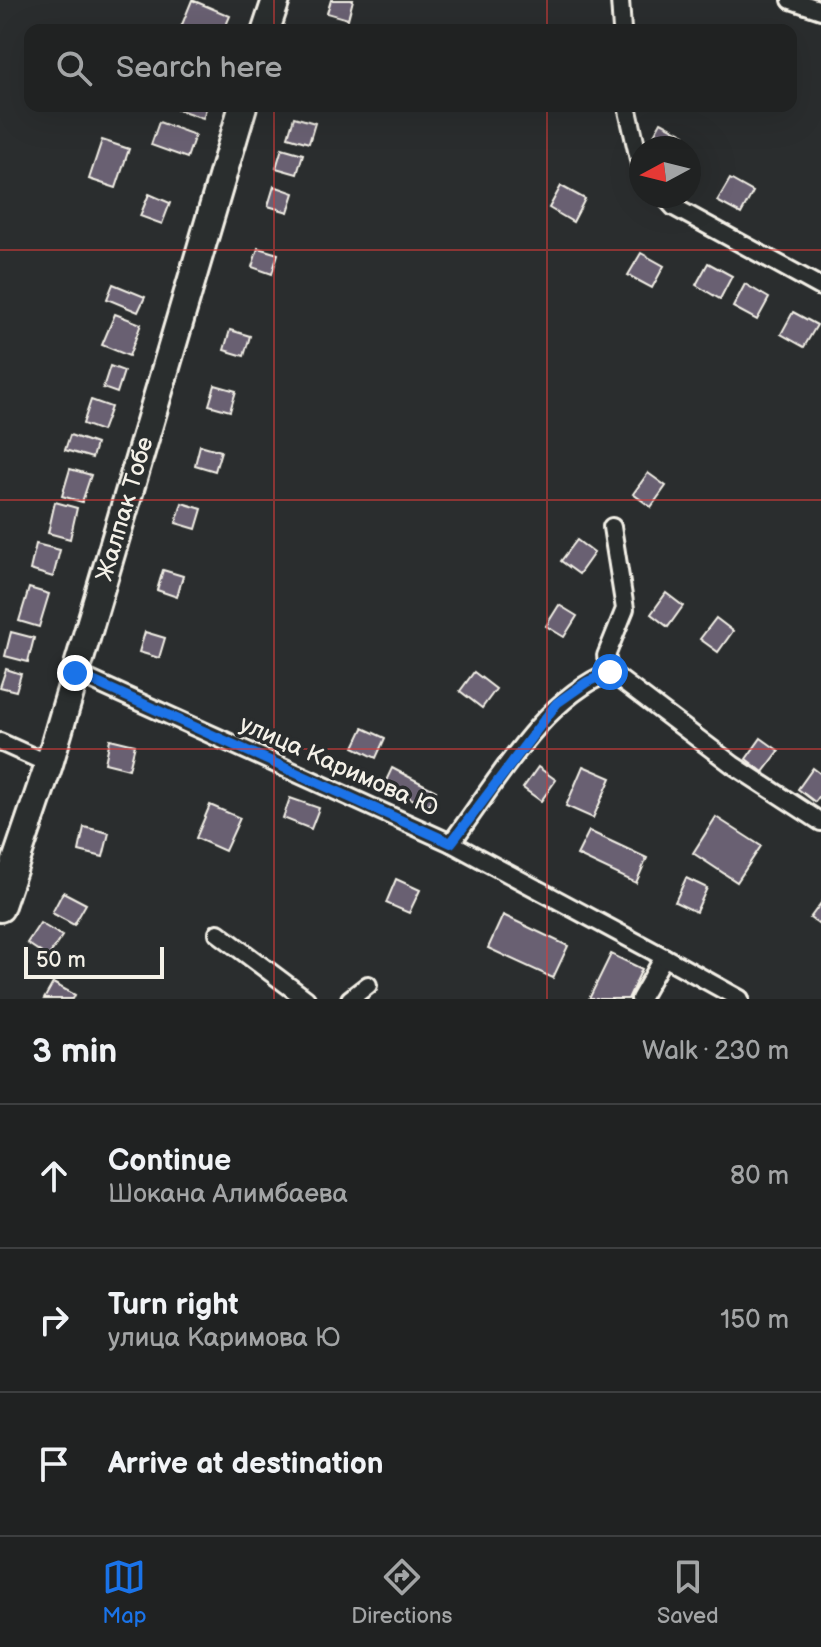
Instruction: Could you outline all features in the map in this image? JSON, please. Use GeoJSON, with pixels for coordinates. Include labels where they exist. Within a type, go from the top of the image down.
{"type":"FeatureCollection","features":[{"type":"Feature","properties":{"kind":"main road"},"geometry":{"type":"LineString","coordinates":[[268,24],[276,0]]}},
{"type":"Feature","properties":{"kind":"main road","name":"Жалпак Тобе"},"geometry":{"type":"LineString","coordinates":[[0,908],[49,764],[241,112]]}},
{"type":"Feature","properties":{"kind":"street"},"geometry":{"type":"LineString","coordinates":[[620,0],[622,24]]}},
{"type":"Feature","properties":{"kind":"street"},"geometry":{"type":"LineString","coordinates":[[791,0],[821,10]]}},
{"type":"Feature","properties":{"kind":"street"},"geometry":{"type":"LineString","coordinates":[[628,112],[634,136]]}},
{"type":"Feature","properties":{"kind":"street"},"geometry":{"type":"LineString","coordinates":[[676,208],[821,287]]}},
{"type":"Feature","properties":{"kind":"street"},"geometry":{"type":"LineString","coordinates":[[612,527],[625,609],[606,656],[610,672],[733,765],[821,822]]}},
{"type":"Feature","properties":{"kind":"street"},"geometry":{"type":"LineString","coordinates":[[451,843],[557,703],[587,682],[610,672]]}},
{"type":"Feature","properties":{"kind":"street","name":"улица Каримова Ю"},"geometry":{"type":"LineString","coordinates":[[75,673],[451,843],[740,999]]}},
{"type":"Feature","properties":{"kind":"street"},"geometry":{"type":"LineString","coordinates":[[0,742],[49,764]]}},
{"type":"Feature","properties":{"kind":"street"},"geometry":{"type":"LineString","coordinates":[[218,933],[306,999]]}},
{"type":"Feature","properties":{"kind":"street"},"geometry":{"type":"LineString","coordinates":[[640,999],[664,957]]}},
{"type":"Feature","properties":{"kind":"street"},"geometry":{"type":"LineString","coordinates":[[350,999],[368,985]]}},
{"type":"Feature","properties":{"kind":"building"},"geometry":{"type":"Polygon","coordinates":[[[192,0],[230,16],[227,24],[182,24],[192,0]]]}},
{"type":"Feature","properties":{"kind":"building"},"geometry":{"type":"Polygon","coordinates":[[[331,0],[353,0],[348,19],[327,13],[331,0]]]}},
{"type":"Feature","properties":{"kind":"building"},"geometry":{"type":"Polygon","coordinates":[[[186,112],[205,112],[203,118],[186,112]]]}},
{"type":"Feature","properties":{"kind":"building"},"geometry":{"type":"Polygon","coordinates":[[[294,117],[315,123],[309,143],[288,137],[294,117]]]}},
{"type":"Feature","properties":{"kind":"building"},"geometry":{"type":"Polygon","coordinates":[[[159,122],[195,135],[187,158],[151,145],[159,122]]]}},
{"type":"Feature","properties":{"kind":"building"},"geometry":{"type":"Polygon","coordinates":[[[661,122],[685,135],[684,136],[653,136],[661,122]]]}},
{"type":"Feature","properties":{"kind":"building"},"geometry":{"type":"Polygon","coordinates":[[[102,140],[129,149],[116,188],[89,179],[102,140]]]}},
{"type":"Feature","properties":{"kind":"building"},"geometry":{"type":"Polygon","coordinates":[[[282,148],[303,154],[297,174],[276,168],[282,148]]]}},
{"type":"Feature","properties":{"kind":"building"},"geometry":{"type":"Polygon","coordinates":[[[730,179],[753,192],[741,214],[717,201],[730,179]]]}},
{"type":"Feature","properties":{"kind":"building"},"geometry":{"type":"Polygon","coordinates":[[[274,186],[294,193],[288,212],[268,206],[274,186]]]}},
{"type":"Feature","properties":{"kind":"building"},"geometry":{"type":"Polygon","coordinates":[[[561,186],[585,199],[573,222],[549,208],[561,186]]]}},
{"type":"Feature","properties":{"kind":"building"},"geometry":{"type":"Polygon","coordinates":[[[149,194],[170,203],[162,224],[140,216],[149,194]]]}},
{"type":"Feature","properties":{"kind":"building"},"geometry":{"type":"Polygon","coordinates":[[[258,248],[278,254],[272,274],[252,267],[258,248]]]}},
{"type":"Feature","properties":{"kind":"building"},"geometry":{"type":"Polygon","coordinates":[[[641,253],[664,266],[652,288],[628,275],[641,253]]]}},
{"type":"Feature","properties":{"kind":"building"},"geometry":{"type":"Polygon","coordinates":[[[708,263],[732,276],[720,299],[696,285],[708,263]]]}},
{"type":"Feature","properties":{"kind":"building"},"geometry":{"type":"Polygon","coordinates":[[[113,284],[145,297],[138,312],[107,299],[113,284]]]}},
{"type":"Feature","properties":{"kind":"building"},"geometry":{"type":"Polygon","coordinates":[[[745,284],[769,298],[757,320],[733,307],[745,284]]]}},
{"type":"Feature","properties":{"kind":"building"},"geometry":{"type":"Polygon","coordinates":[[[793,312],[817,325],[804,347],[781,334],[793,312]]]}},
{"type":"Feature","properties":{"kind":"building"},"geometry":{"type":"Polygon","coordinates":[[[115,314],[141,324],[129,356],[102,345],[115,314]]]}},
{"type":"Feature","properties":{"kind":"building"},"geometry":{"type":"Polygon","coordinates":[[[230,330],[250,336],[244,356],[224,350],[230,330]]]}},
{"type":"Feature","properties":{"kind":"building"},"geometry":{"type":"Polygon","coordinates":[[[110,366],[124,371],[117,393],[103,388],[110,366]]]}},
{"type":"Feature","properties":{"kind":"building"},"geometry":{"type":"Polygon","coordinates":[[[215,385],[236,391],[230,411],[209,405],[215,385]]]}},
{"type":"Feature","properties":{"kind":"building"},"geometry":{"type":"Polygon","coordinates":[[[91,400],[111,407],[102,431],[83,424],[91,400]]]}},
{"type":"Feature","properties":{"kind":"building"},"geometry":{"type":"Polygon","coordinates":[[[70,435],[96,444],[92,458],[65,450],[70,435]]]}},
{"type":"Feature","properties":{"kind":"building"},"geometry":{"type":"Polygon","coordinates":[[[200,445],[221,451],[215,471],[195,465],[200,445]]]}},
{"type":"Feature","properties":{"kind":"building"},"geometry":{"type":"Polygon","coordinates":[[[70,469],[91,475],[82,502],[62,496],[70,469]]]}},
{"type":"Feature","properties":{"kind":"building"},"geometry":{"type":"Polygon","coordinates":[[[648,473],[666,486],[651,507],[633,494],[648,473]]]}},
{"type":"Feature","properties":{"kind":"building"},"geometry":{"type":"Polygon","coordinates":[[[55,502],[77,508],[70,539],[48,533],[55,502]]]}},
{"type":"Feature","properties":{"kind":"building"},"geometry":{"type":"Polygon","coordinates":[[[182,503],[202,509],[196,529],[176,523],[182,503]]]}},
{"type":"Feature","properties":{"kind":"building"},"geometry":{"type":"Polygon","coordinates":[[[577,540],[594,553],[579,574],[561,561],[577,540]]]}},
{"type":"Feature","properties":{"kind":"building"},"geometry":{"type":"Polygon","coordinates":[[[36,544],[60,550],[53,577],[30,570],[36,544]]]}},
{"type":"Feature","properties":{"kind":"building"},"geometry":{"type":"Polygon","coordinates":[[[163,570],[183,576],[177,597],[157,590],[163,570]]]}},
{"type":"Feature","properties":{"kind":"building"},"geometry":{"type":"Polygon","coordinates":[[[29,588],[49,594],[39,627],[19,621],[29,588]]]}},
{"type":"Feature","properties":{"kind":"building"},"geometry":{"type":"Polygon","coordinates":[[[666,593],[683,606],[668,627],[651,614],[666,593]]]}},
{"type":"Feature","properties":{"kind":"building"},"geometry":{"type":"Polygon","coordinates":[[[559,605],[577,616],[564,637],[546,626],[559,605]]]}},
{"type":"Feature","properties":{"kind":"building"},"geometry":{"type":"Polygon","coordinates":[[[716,618],[733,631],[718,652],[700,639],[716,618]]]}},
{"type":"Feature","properties":{"kind":"building"},"geometry":{"type":"Polygon","coordinates":[[[11,632],[34,638],[28,662],[5,656],[11,632]]]}},
{"type":"Feature","properties":{"kind":"building"},"geometry":{"type":"Polygon","coordinates":[[[145,632],[165,638],[159,658],[139,652],[145,632]]]}},
{"type":"Feature","properties":{"kind":"building"},"geometry":{"type":"Polygon","coordinates":[[[6,669],[21,674],[16,691],[0,687],[6,669]]]}},
{"type":"Feature","properties":{"kind":"building"},"geometry":{"type":"Polygon","coordinates":[[[474,672],[496,689],[482,708],[460,691],[474,672]]]}},
{"type":"Feature","properties":{"kind":"building"},"geometry":{"type":"Polygon","coordinates":[[[363,728],[385,738],[376,758],[354,747],[363,728]]]}},
{"type":"Feature","properties":{"kind":"building"},"geometry":{"type":"Polygon","coordinates":[[[761,738],[779,751],[763,772],[746,759],[761,738]]]}},
{"type":"Feature","properties":{"kind":"building"},"geometry":{"type":"Polygon","coordinates":[[[110,739],[135,745],[129,769],[105,763],[110,739]]]}},
{"type":"Feature","properties":{"kind":"building"},"geometry":{"type":"Polygon","coordinates":[[[583,766],[611,778],[593,818],[566,806],[583,766]]]}},
{"type":"Feature","properties":{"kind":"building"},"geometry":{"type":"Polygon","coordinates":[[[538,767],[556,780],[541,801],[523,788],[538,767]]]}},
{"type":"Feature","properties":{"kind":"building"},"geometry":{"type":"Polygon","coordinates":[[[392,768],[436,791],[428,807],[384,785],[392,768]]]}},
{"type":"Feature","properties":{"kind":"building"},"geometry":{"type":"Polygon","coordinates":[[[813,768],[821,774],[821,794],[815,802],[798,789],[813,768]]]}},
{"type":"Feature","properties":{"kind":"building"},"geometry":{"type":"Polygon","coordinates":[[[290,798],[319,808],[311,829],[283,818],[290,798]]]}},
{"type":"Feature","properties":{"kind":"building"},"geometry":{"type":"Polygon","coordinates":[[[210,805],[240,818],[225,851],[196,838],[210,805]]]}},
{"type":"Feature","properties":{"kind":"building"},"geometry":{"type":"Polygon","coordinates":[[[716,817],[761,846],[737,882],[693,853],[716,817]]]}},
{"type":"Feature","properties":{"kind":"building"},"geometry":{"type":"Polygon","coordinates":[[[84,827],[109,833],[103,857],[79,851],[84,827]]]}},
{"type":"Feature","properties":{"kind":"building"},"geometry":{"type":"Polygon","coordinates":[[[589,831],[647,858],[636,883],[577,855],[589,831]]]}},
{"type":"Feature","properties":{"kind":"building"},"geometry":{"type":"Polygon","coordinates":[[[686,878],[707,888],[696,912],[675,902],[686,878]]]}},
{"type":"Feature","properties":{"kind":"building"},"geometry":{"type":"Polygon","coordinates":[[[396,879],[420,890],[409,913],[386,903],[396,879]]]}},
{"type":"Feature","properties":{"kind":"building"},"geometry":{"type":"Polygon","coordinates":[[[63,892],[86,904],[74,925],[52,913],[63,892]]]}},
{"type":"Feature","properties":{"kind":"building"},"geometry":{"type":"Polygon","coordinates":[[[821,903],[821,926],[810,918],[821,903]]]}},
{"type":"Feature","properties":{"kind":"building"},"geometry":{"type":"Polygon","coordinates":[[[503,915],[568,946],[553,978],[488,948],[503,915]]]}},
{"type":"Feature","properties":{"kind":"building"},"geometry":{"type":"Polygon","coordinates":[[[40,923],[62,936],[48,957],[27,943],[40,923]]]}},
{"type":"Feature","properties":{"kind":"building"},"geometry":{"type":"Polygon","coordinates":[[[611,954],[642,969],[628,999],[589,999],[611,954]]]}},
{"type":"Feature","properties":{"kind":"building"},"geometry":{"type":"Polygon","coordinates":[[[53,983],[75,995],[73,999],[44,999],[53,983]]]}},
{"type":"Feature","properties":{"kind":"route"},"geometry":{"type":"LineString","coordinates":[[75,673],[451,843],[557,703],[587,682],[610,672]]}}]}
